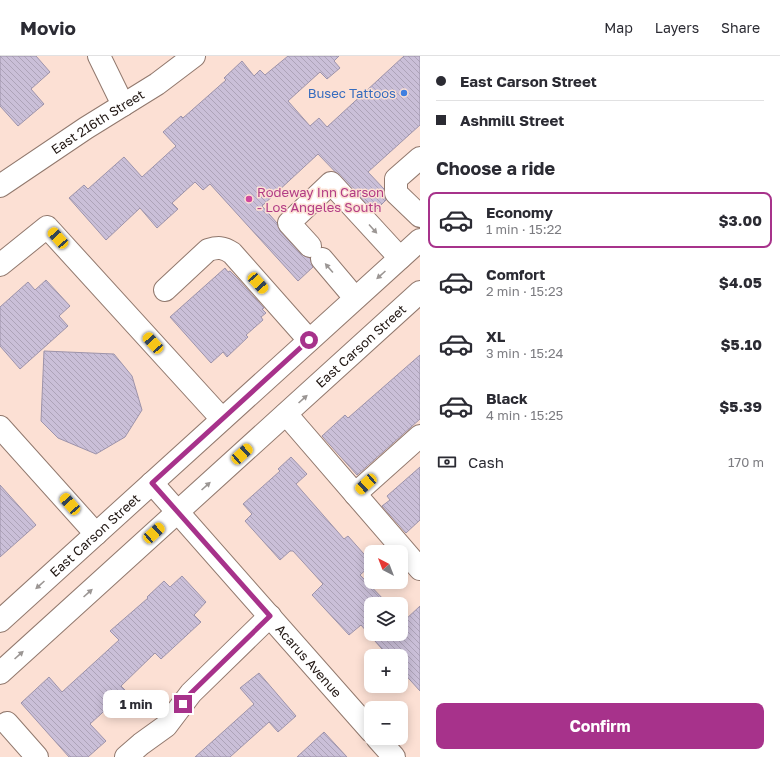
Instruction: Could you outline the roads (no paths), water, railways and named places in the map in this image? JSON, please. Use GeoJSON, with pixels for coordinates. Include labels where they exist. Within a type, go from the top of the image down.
{"type":"FeatureCollection","features":[{"type":"Feature","properties":{"kind":"main road"},"geometry":{"type":"LineString","coordinates":[[99,56],[123,105]]}},
{"type":"Feature","properties":{"kind":"main road","name":"East 216th Street"},"geometry":{"type":"LineString","coordinates":[[0,186],[157,84],[194,56]]}},
{"type":"Feature","properties":{"kind":"main road"},"geometry":{"type":"LineString","coordinates":[[420,158],[396,179],[396,193],[420,216]]}},
{"type":"Feature","properties":{"kind":"main road"},"geometry":{"type":"LineString","coordinates":[[355,298],[289,223],[331,183],[400,258]]}},
{"type":"Feature","properties":{"kind":"main road"},"geometry":{"type":"LineString","coordinates":[[0,265],[47,227],[222,419]]}},
{"type":"Feature","properties":{"kind":"main road","name":"East Carson Street"},"geometry":{"type":"LineString","coordinates":[[0,621],[420,240]]}},
{"type":"Feature","properties":{"kind":"main road"},"geometry":{"type":"LineString","coordinates":[[165,290],[208,250],[217,247],[224,248],[232,253],[309,340]]}},
{"type":"Feature","properties":{"kind":"main road","name":"East Carson Street"},"geometry":{"type":"LineString","coordinates":[[0,673],[420,292]]}},
{"type":"Feature","properties":{"kind":"main road"},"geometry":{"type":"LineString","coordinates":[[286,414],[420,568]]}},
{"type":"Feature","properties":{"kind":"main road"},"geometry":{"type":"LineString","coordinates":[[0,427],[96,534]]}},
{"type":"Feature","properties":{"kind":"main road"},"geometry":{"type":"LineString","coordinates":[[355,494],[420,436]]}},
{"type":"Feature","properties":{"kind":"main road","name":"Acarus Avenue"},"geometry":{"type":"LineString","coordinates":[[152,483],[364,723]]}},
{"type":"Feature","properties":{"kind":"main road"},"geometry":{"type":"LineString","coordinates":[[126,757],[166,726],[191,693],[270,616]]}},
{"type":"Feature","properties":{"kind":"main road"},"geometry":{"type":"LineString","coordinates":[[6,723],[37,757]]}},
{"type":"Feature","properties":{"kind":"main road"},"geometry":{"type":"LineString","coordinates":[[383,745],[394,757]]}},
{"type":"Feature","properties":{"kind":"place","name":"Busec Tattoos"},"geometry":{"type":"Point","coordinates":[404,93]}},
{"type":"Feature","properties":{"kind":"place","name":"Rodeway Inn Carson - Los Angeles South"},"geometry":{"type":"Point","coordinates":[249,199]}}]}
